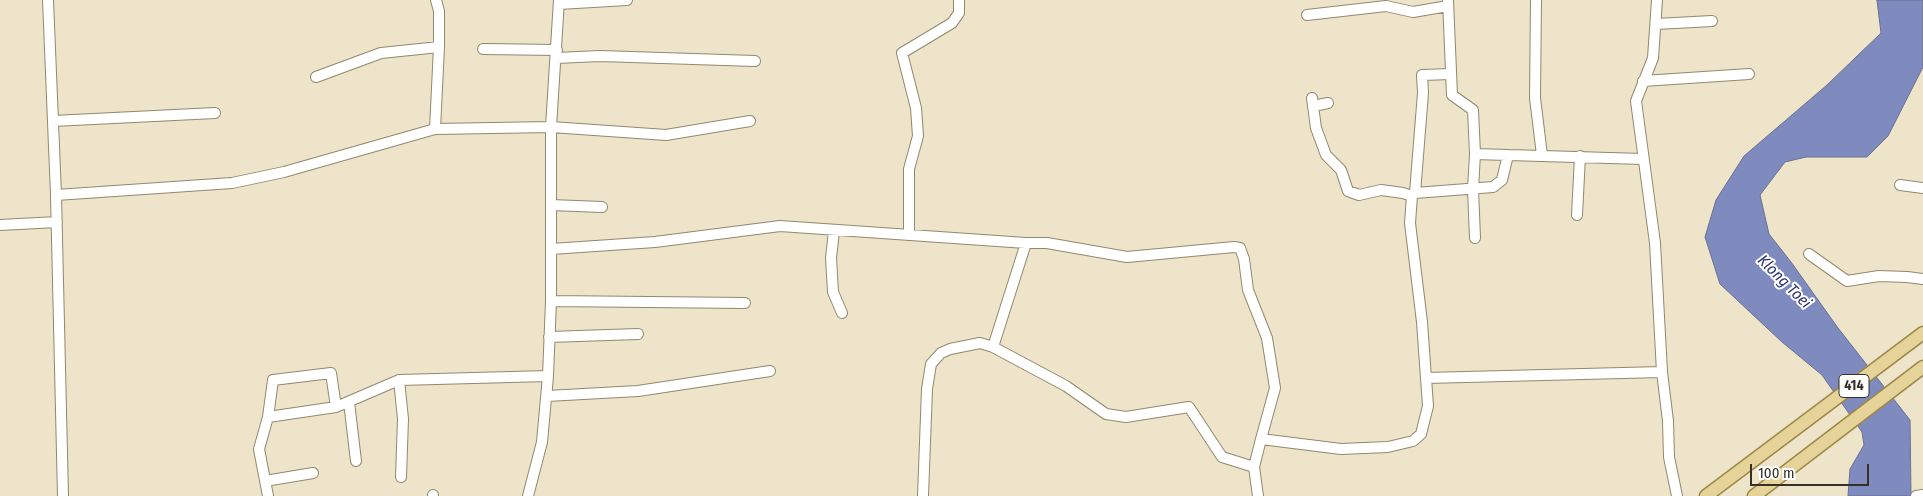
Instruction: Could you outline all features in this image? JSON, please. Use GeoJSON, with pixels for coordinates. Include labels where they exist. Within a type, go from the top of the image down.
{"type":"FeatureCollection","features":[{"type":"Feature","properties":{"kind":"main road","name":"414"},"geometry":{"type":"LineString","coordinates":[[1706,496],[1923,333]]}},
{"type":"Feature","properties":{"kind":"main road","name":"414"},"geometry":{"type":"LineString","coordinates":[[1754,496],[1817,446],[1923,367]]}},
{"type":"Feature","properties":{"kind":"street"},"geometry":{"type":"LineString","coordinates":[[48,0],[57,222],[63,496]]}},
{"type":"Feature","properties":{"kind":"street"},"geometry":{"type":"LineString","coordinates":[[435,130],[439,47],[439,11],[436,0]]}},
{"type":"Feature","properties":{"kind":"street"},"geometry":{"type":"LineString","coordinates":[[528,496],[542,442],[547,396],[551,301],[551,127],[559,2],[627,0]]}},
{"type":"Feature","properties":{"kind":"street"},"geometry":{"type":"LineString","coordinates":[[909,233],[909,169],[918,136],[916,108],[902,53],[952,23],[959,13],[959,0]]}},
{"type":"Feature","properties":{"kind":"street"},"geometry":{"type":"LineString","coordinates":[[1536,0],[1535,98],[1542,155]]}},
{"type":"Feature","properties":{"kind":"street"},"geometry":{"type":"LineString","coordinates":[[1656,0],[1653,58],[1636,101],[1655,243],[1669,457],[1677,496]]}},
{"type":"Feature","properties":{"kind":"street"},"geometry":{"type":"LineString","coordinates":[[1307,16],[1386,6],[1413,12],[1448,3],[1452,95],[1473,110],[1475,238]]}},
{"type":"Feature","properties":{"kind":"street"},"geometry":{"type":"LineString","coordinates":[[1656,24],[1712,21]]}},
{"type":"Feature","properties":{"kind":"street"},"geometry":{"type":"LineString","coordinates":[[316,77],[382,53],[439,47]]}},
{"type":"Feature","properties":{"kind":"street"},"geometry":{"type":"LineString","coordinates":[[483,50],[755,61]]}},
{"type":"Feature","properties":{"kind":"street"},"geometry":{"type":"LineString","coordinates":[[1261,439],[1341,449],[1388,447],[1413,441],[1421,434],[1428,406],[1422,322],[1410,223],[1423,93],[1422,75],[1451,74]]}},
{"type":"Feature","properties":{"kind":"street"},"geometry":{"type":"LineString","coordinates":[[1643,81],[1749,74]]}},
{"type":"Feature","properties":{"kind":"street"},"geometry":{"type":"LineString","coordinates":[[1328,103],[1312,102],[1316,128],[1326,155],[1341,170],[1348,191],[1359,195],[1381,190],[1414,194],[1493,186],[1502,180],[1508,155]]}},
{"type":"Feature","properties":{"kind":"street"},"geometry":{"type":"LineString","coordinates":[[53,121],[214,113]]}},
{"type":"Feature","properties":{"kind":"street"},"geometry":{"type":"LineString","coordinates":[[56,195],[232,183],[284,172],[435,130],[551,127],[666,135],[750,121]]}},
{"type":"Feature","properties":{"kind":"street"},"geometry":{"type":"LineString","coordinates":[[1475,154],[1643,159]]}},
{"type":"Feature","properties":{"kind":"street"},"geometry":{"type":"LineString","coordinates":[[1577,215],[1580,156]]}},
{"type":"Feature","properties":{"kind":"street"},"geometry":{"type":"LineString","coordinates":[[1900,185],[1923,188]]}},
{"type":"Feature","properties":{"kind":"street"},"geometry":{"type":"LineString","coordinates":[[551,204],[602,207]]}},
{"type":"Feature","properties":{"kind":"street"},"geometry":{"type":"LineString","coordinates":[[0,225],[57,222]]}},
{"type":"Feature","properties":{"kind":"street"},"geometry":{"type":"LineString","coordinates":[[551,249],[655,242],[780,226],[1047,243],[1127,257],[1234,246],[1240,248],[1244,259],[1248,290],[1267,338],[1275,388],[1254,467],[1258,496]]}},
{"type":"Feature","properties":{"kind":"street"},"geometry":{"type":"LineString","coordinates":[[834,230],[831,258],[833,292],[842,313]]}},
{"type":"Feature","properties":{"kind":"street"},"geometry":{"type":"LineString","coordinates":[[993,347],[1026,243]]}},
{"type":"Feature","properties":{"kind":"street"},"geometry":{"type":"LineString","coordinates":[[1809,254],[1847,281],[1879,276],[1923,279]]}},
{"type":"Feature","properties":{"kind":"street"},"geometry":{"type":"LineString","coordinates":[[551,301],[745,303]]}},
{"type":"Feature","properties":{"kind":"street"},"geometry":{"type":"LineString","coordinates":[[549,337],[638,334]]}},
{"type":"Feature","properties":{"kind":"street"},"geometry":{"type":"LineString","coordinates":[[922,496],[927,389],[932,364],[941,353],[950,349],[980,343],[993,347],[1066,386],[1106,414],[1126,417],[1189,407],[1222,457],[1254,467]]}},
{"type":"Feature","properties":{"kind":"street"},"geometry":{"type":"LineString","coordinates":[[547,396],[638,390],[770,371]]}},
{"type":"Feature","properties":{"kind":"street"},"geometry":{"type":"LineString","coordinates":[[1426,378],[1662,372]]}},
{"type":"Feature","properties":{"kind":"street"},"geometry":{"type":"LineString","coordinates":[[268,496],[259,449],[268,418],[273,380],[332,373],[336,408]]}},
{"type":"Feature","properties":{"kind":"street"},"geometry":{"type":"LineString","coordinates":[[268,418],[336,408],[399,380],[548,376]]}},
{"type":"Feature","properties":{"kind":"street"},"geometry":{"type":"LineString","coordinates":[[399,380],[404,419],[401,477]]}},
{"type":"Feature","properties":{"kind":"street"},"geometry":{"type":"LineString","coordinates":[[349,402],[356,461]]}},
{"type":"Feature","properties":{"kind":"street"},"geometry":{"type":"LineString","coordinates":[[265,481],[312,473]]}},
{"type":"Feature","properties":{"kind":"street"},"geometry":{"type":"LineString","coordinates":[[1916,496],[1923,495]]}},
{"type":"Feature","properties":{"kind":"water","name":"Klong Toei"},"geometry":{"type":"Polygon","coordinates":[[[1877,0],[1923,0],[1923,67],[1888,136],[1867,157],[1806,157],[1785,162],[1760,195],[1769,234],[1838,328],[1910,420],[1911,496],[1848,496],[1850,469],[1864,445],[1862,432],[1822,375],[1782,342],[1720,284],[1705,237],[1716,200],[1744,156],[1827,85],[1881,33],[1877,0]]]}}]}
